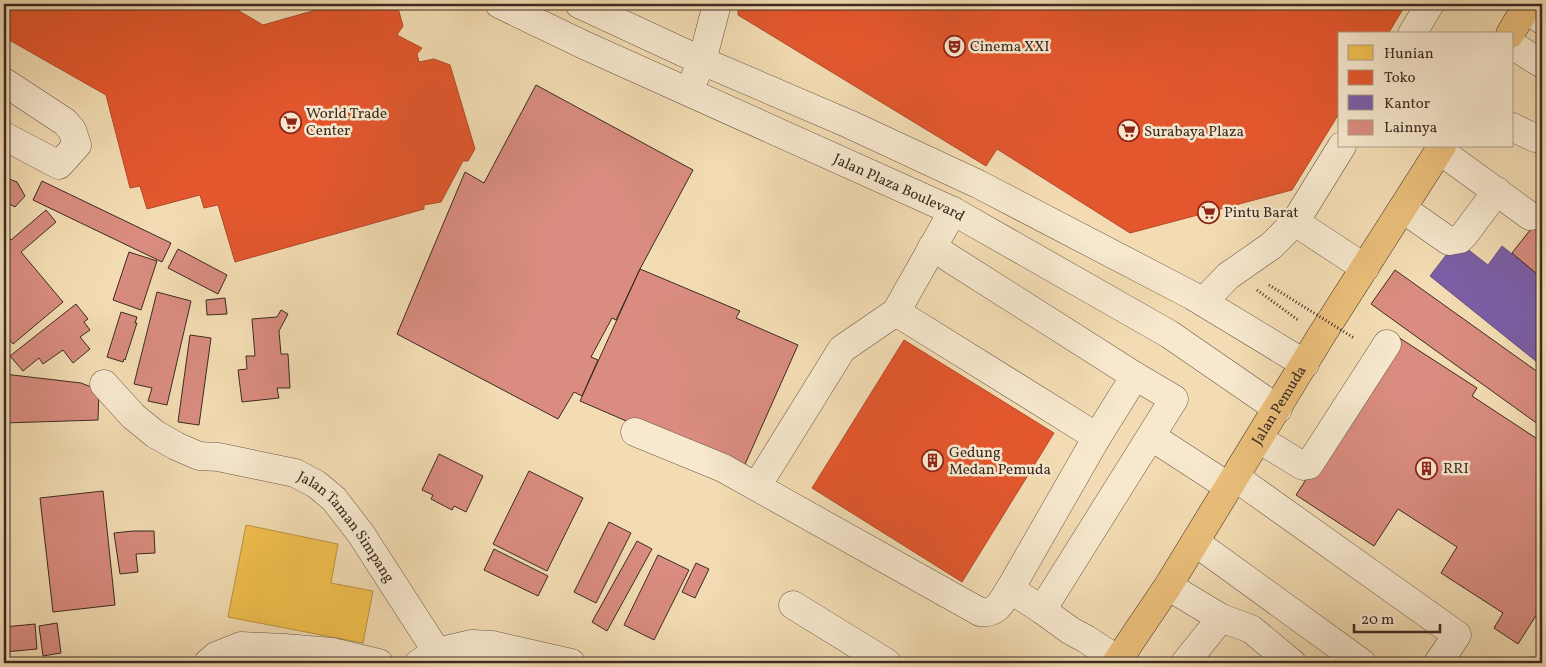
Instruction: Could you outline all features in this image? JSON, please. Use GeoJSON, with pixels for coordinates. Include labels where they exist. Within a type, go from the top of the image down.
{"type":"FeatureCollection","features":[{"type":"Feature","properties":{"kind":"main road"},"geometry":{"type":"LineString","coordinates":[[1512,32],[1532,11]]}},
{"type":"Feature","properties":{"kind":"main road","name":"Jalan Pemuda"},"geometry":{"type":"LineString","coordinates":[[1115,662],[1168,586],[1321,336],[1441,148]]}},
{"type":"Feature","properties":{"kind":"street","name":"Jalan Plaza Boulevard"},"geometry":{"type":"LineString","coordinates":[[499,4],[584,45],[953,211],[1169,334],[1278,409]]}},
{"type":"Feature","properties":{"kind":"street"},"geometry":{"type":"LineString","coordinates":[[690,92],[702,61],[717,4]]}},
{"type":"Feature","properties":{"kind":"street"},"geometry":{"type":"LineString","coordinates":[[1413,32],[1430,4]]}},
{"type":"Feature","properties":{"kind":"street"},"geometry":{"type":"LineString","coordinates":[[592,7],[702,61],[849,124],[978,184],[1203,302],[1305,364]]}},
{"type":"Feature","properties":{"kind":"street"},"geometry":{"type":"LineString","coordinates":[[1514,46],[1542,64]]}},
{"type":"Feature","properties":{"kind":"street"},"geometry":{"type":"LineString","coordinates":[[4,82],[65,122],[72,130],[77,145],[59,165],[4,136]]}},
{"type":"Feature","properties":{"kind":"street"},"geometry":{"type":"LineString","coordinates":[[1514,128],[1535,138],[1542,138]]}},
{"type":"Feature","properties":{"kind":"street"},"geometry":{"type":"LineString","coordinates":[[1203,302],[1228,276],[1271,246],[1295,222],[1341,148]]}},
{"type":"Feature","properties":{"kind":"street"},"geometry":{"type":"LineString","coordinates":[[1441,148],[1530,216]]}},
{"type":"Feature","properties":{"kind":"street"},"geometry":{"type":"LineString","coordinates":[[1403,209],[1449,241],[1460,239],[1497,191]]}},
{"type":"Feature","properties":{"kind":"street"},"geometry":{"type":"LineString","coordinates":[[757,486],[842,349],[896,312],[953,211]]}},
{"type":"Feature","properties":{"kind":"street"},"geometry":{"type":"LineString","coordinates":[[1295,222],[1365,268]]}},
{"type":"Feature","properties":{"kind":"street"},"geometry":{"type":"LineString","coordinates":[[932,247],[1134,376],[1174,399],[1152,437],[1042,610]]}},
{"type":"Feature","properties":{"kind":"street"},"geometry":{"type":"LineString","coordinates":[[896,312],[1097,437]]}},
{"type":"Feature","properties":{"kind":"street"},"geometry":{"type":"LineString","coordinates":[[1259,439],[1303,466],[1309,465],[1387,344]]}},
{"type":"Feature","properties":{"kind":"street"},"geometry":{"type":"LineString","coordinates":[[635,432],[723,468],[980,612],[987,613],[995,610],[1010,589],[1134,376]]}},
{"type":"Feature","properties":{"kind":"street","name":"Jalan Taman Simpang"},"geometry":{"type":"LineString","coordinates":[[104,384],[133,416],[155,434],[176,446],[199,456],[218,457],[295,473],[316,484],[334,499],[361,534],[428,657],[472,644],[509,649],[571,663]]}},
{"type":"Feature","properties":{"kind":"street"},"geometry":{"type":"LineString","coordinates":[[1152,437],[1232,482],[1457,635],[1438,663]]}},
{"type":"Feature","properties":{"kind":"street"},"geometry":{"type":"LineString","coordinates":[[1195,542],[1362,663]]}},
{"type":"Feature","properties":{"kind":"street"},"geometry":{"type":"LineString","coordinates":[[1168,586],[1221,618],[1251,629],[1292,663]]}},
{"type":"Feature","properties":{"kind":"street"},"geometry":{"type":"LineString","coordinates":[[1010,589],[1071,631],[1086,639],[1115,662]]}},
{"type":"Feature","properties":{"kind":"street"},"geometry":{"type":"LineString","coordinates":[[793,605],[886,663]]}},
{"type":"Feature","properties":{"kind":"street"},"geometry":{"type":"LineString","coordinates":[[1185,663],[1221,618]]}},
{"type":"Feature","properties":{"kind":"street"},"geometry":{"type":"LineString","coordinates":[[208,663],[216,656],[241,646],[333,652],[380,663]]}},
{"type":"Feature","properties":{"kind":"path"},"geometry":{"type":"LineString","coordinates":[[1259,285],[1256,290],[1321,336]]}},
{"type":"Feature","properties":{"kind":"path"},"geometry":{"type":"LineString","coordinates":[[1269,285],[1354,338]]}},
{"type":"Feature","properties":{"kind":"building: Hunian"},"geometry":{"type":"Polygon","coordinates":[[[246,525],[338,544],[331,583],[373,591],[363,643],[228,617],[246,525]]]}},
{"type":"Feature","properties":{"kind":"building: Hunian"},"geometry":{"type":"Polygon","coordinates":[[[471,657],[481,663],[446,663],[471,657]]]}},
{"type":"Feature","properties":{"kind":"building: Toko","name":"World Trade Center"},"geometry":{"type":"Polygon","coordinates":[[[4,4],[233,4],[234,8],[263,25],[337,4],[390,4],[398,8],[403,26],[397,35],[422,48],[417,54],[419,62],[434,59],[450,65],[475,149],[468,161],[463,161],[441,202],[424,205],[424,209],[235,262],[218,205],[204,208],[200,195],[147,209],[140,186],[130,188],[106,95],[4,37],[4,4]]]}},
{"type":"Feature","properties":{"kind":"building: Toko","name":"Surabaya Plaza"},"geometry":{"type":"Polygon","coordinates":[[[738,4],[1406,4],[1389,32],[1338,32],[1338,115],[1292,190],[1130,233],[997,149],[986,166],[738,15],[738,4]]]}},
{"type":"Feature","properties":{"kind":"building: Toko","name":"Gedung Medan Pemuda"},"geometry":{"type":"Polygon","coordinates":[[[904,340],[1054,433],[962,582],[812,488],[904,340]]]}},
{"type":"Feature","properties":{"kind":"building: Kantor"},"geometry":{"type":"Polygon","coordinates":[[[1457,241],[1488,265],[1502,246],[1542,278],[1542,366],[1430,276],[1457,241]]]}},
{"type":"Feature","properties":{"kind":"building: Lainnya"},"geometry":{"type":"Polygon","coordinates":[[[536,85],[693,170],[640,269],[616,320],[612,318],[591,357],[598,360],[582,396],[574,392],[558,419],[397,334],[465,172],[484,183],[536,85]]]}},
{"type":"Feature","properties":{"kind":"building: Lainnya"},"geometry":{"type":"Polygon","coordinates":[[[4,177],[17,182],[25,196],[15,207],[4,201],[4,177]]]}},
{"type":"Feature","properties":{"kind":"building: Lainnya"},"geometry":{"type":"Polygon","coordinates":[[[42,181],[171,243],[162,262],[33,200],[42,181]]]}},
{"type":"Feature","properties":{"kind":"building: Lainnya"},"geometry":{"type":"Polygon","coordinates":[[[46,210],[56,222],[21,252],[63,302],[13,344],[4,333],[4,232],[11,240],[46,210]]]}},
{"type":"Feature","properties":{"kind":"building: Lainnya"},"geometry":{"type":"Polygon","coordinates":[[[1542,215],[1542,278],[1512,253],[1542,215]]]}},
{"type":"Feature","properties":{"kind":"building: Lainnya"},"geometry":{"type":"Polygon","coordinates":[[[178,249],[227,275],[218,294],[168,268],[178,249]]]}},
{"type":"Feature","properties":{"kind":"building: Lainnya"},"geometry":{"type":"Polygon","coordinates":[[[129,252],[157,261],[141,310],[113,300],[129,252]]]}},
{"type":"Feature","properties":{"kind":"building: Lainnya"},"geometry":{"type":"Polygon","coordinates":[[[640,269],[740,311],[736,318],[798,345],[742,471],[580,401],[640,269]]]}},
{"type":"Feature","properties":{"kind":"building: Lainnya"},"geometry":{"type":"Polygon","coordinates":[[[1395,270],[1542,375],[1542,427],[1371,304],[1395,270]]]}},
{"type":"Feature","properties":{"kind":"building: Lainnya"},"geometry":{"type":"Polygon","coordinates":[[[157,292],[191,301],[167,405],[148,401],[152,388],[134,384],[157,292]]]}},
{"type":"Feature","properties":{"kind":"building: Lainnya"},"geometry":{"type":"Polygon","coordinates":[[[225,298],[227,314],[207,315],[206,300],[225,298]]]}},
{"type":"Feature","properties":{"kind":"building: Lainnya"},"geometry":{"type":"Polygon","coordinates":[[[76,304],[88,319],[84,322],[90,330],[80,337],[90,349],[73,363],[63,350],[43,364],[39,358],[23,371],[10,356],[76,304]]]}},
{"type":"Feature","properties":{"kind":"building: Lainnya"},"geometry":{"type":"Polygon","coordinates":[[[281,310],[288,314],[279,331],[281,354],[288,354],[290,388],[277,388],[279,398],[242,402],[238,370],[247,369],[246,356],[255,356],[252,319],[277,317],[281,310]]]}},
{"type":"Feature","properties":{"kind":"building: Lainnya"},"geometry":{"type":"Polygon","coordinates":[[[121,312],[137,317],[135,323],[137,323],[123,362],[107,357],[121,312]]]}},
{"type":"Feature","properties":{"kind":"building: Lainnya"},"geometry":{"type":"Polygon","coordinates":[[[190,335],[211,338],[199,425],[178,422],[190,335]]]}},
{"type":"Feature","properties":{"kind":"building: Lainnya","name":"RRI"},"geometry":{"type":"Polygon","coordinates":[[[1398,337],[1477,388],[1472,396],[1542,442],[1542,606],[1518,644],[1494,628],[1503,613],[1441,573],[1457,547],[1398,509],[1374,546],[1296,495],[1398,337]]]}},
{"type":"Feature","properties":{"kind":"building: Lainnya"},"geometry":{"type":"Polygon","coordinates":[[[4,374],[81,383],[99,390],[98,420],[4,423],[4,374]]]}},
{"type":"Feature","properties":{"kind":"building: Lainnya"},"geometry":{"type":"Polygon","coordinates":[[[439,454],[483,476],[466,512],[454,506],[452,510],[431,499],[433,495],[422,490],[439,454]]]}},
{"type":"Feature","properties":{"kind":"building: Lainnya"},"geometry":{"type":"Polygon","coordinates":[[[529,471],[583,498],[547,571],[493,544],[529,471]]]}},
{"type":"Feature","properties":{"kind":"building: Lainnya"},"geometry":{"type":"Polygon","coordinates":[[[103,491],[115,605],[53,612],[40,498],[103,491]]]}},
{"type":"Feature","properties":{"kind":"building: Lainnya"},"geometry":{"type":"Polygon","coordinates":[[[609,522],[631,533],[596,603],[574,592],[609,522]]]}},
{"type":"Feature","properties":{"kind":"building: Lainnya"},"geometry":{"type":"Polygon","coordinates":[[[154,531],[155,553],[136,554],[138,572],[120,574],[114,533],[154,531]]]}},
{"type":"Feature","properties":{"kind":"building: Lainnya"},"geometry":{"type":"Polygon","coordinates":[[[637,541],[652,549],[607,631],[592,622],[637,541]]]}},
{"type":"Feature","properties":{"kind":"building: Lainnya"},"geometry":{"type":"Polygon","coordinates":[[[494,549],[548,576],[538,596],[484,570],[494,549]]]}},
{"type":"Feature","properties":{"kind":"building: Lainnya"},"geometry":{"type":"Polygon","coordinates":[[[658,555],[689,570],[654,640],[624,625],[658,555]]]}},
{"type":"Feature","properties":{"kind":"building: Lainnya"},"geometry":{"type":"Polygon","coordinates":[[[696,563],[709,569],[695,598],[682,592],[696,563]]]}},
{"type":"Feature","properties":{"kind":"building: Lainnya"},"geometry":{"type":"Polygon","coordinates":[[[57,623],[61,653],[43,656],[39,626],[57,623]]]}},
{"type":"Feature","properties":{"kind":"building: Lainnya"},"geometry":{"type":"Polygon","coordinates":[[[35,624],[37,649],[4,652],[4,627],[35,624]]]}},
{"type":"Feature","properties":{"kind":"place","name":"Cinema XXI"},"geometry":{"type":"Point","coordinates":[954,46]}},
{"type":"Feature","properties":{"kind":"place","name":"World Trade Center"},"geometry":{"type":"Point","coordinates":[290,122]}},
{"type":"Feature","properties":{"kind":"place","name":"Surabaya Plaza"},"geometry":{"type":"Point","coordinates":[1128,131]}},
{"type":"Feature","properties":{"kind":"place","name":"Pintu Barat"},"geometry":{"type":"Point","coordinates":[1208,212]}},
{"type":"Feature","properties":{"kind":"place","name":"Gedung Medan Pemuda"},"geometry":{"type":"Point","coordinates":[933,461]}},
{"type":"Feature","properties":{"kind":"place","name":"RRI"},"geometry":{"type":"Point","coordinates":[1427,468]}}]}
